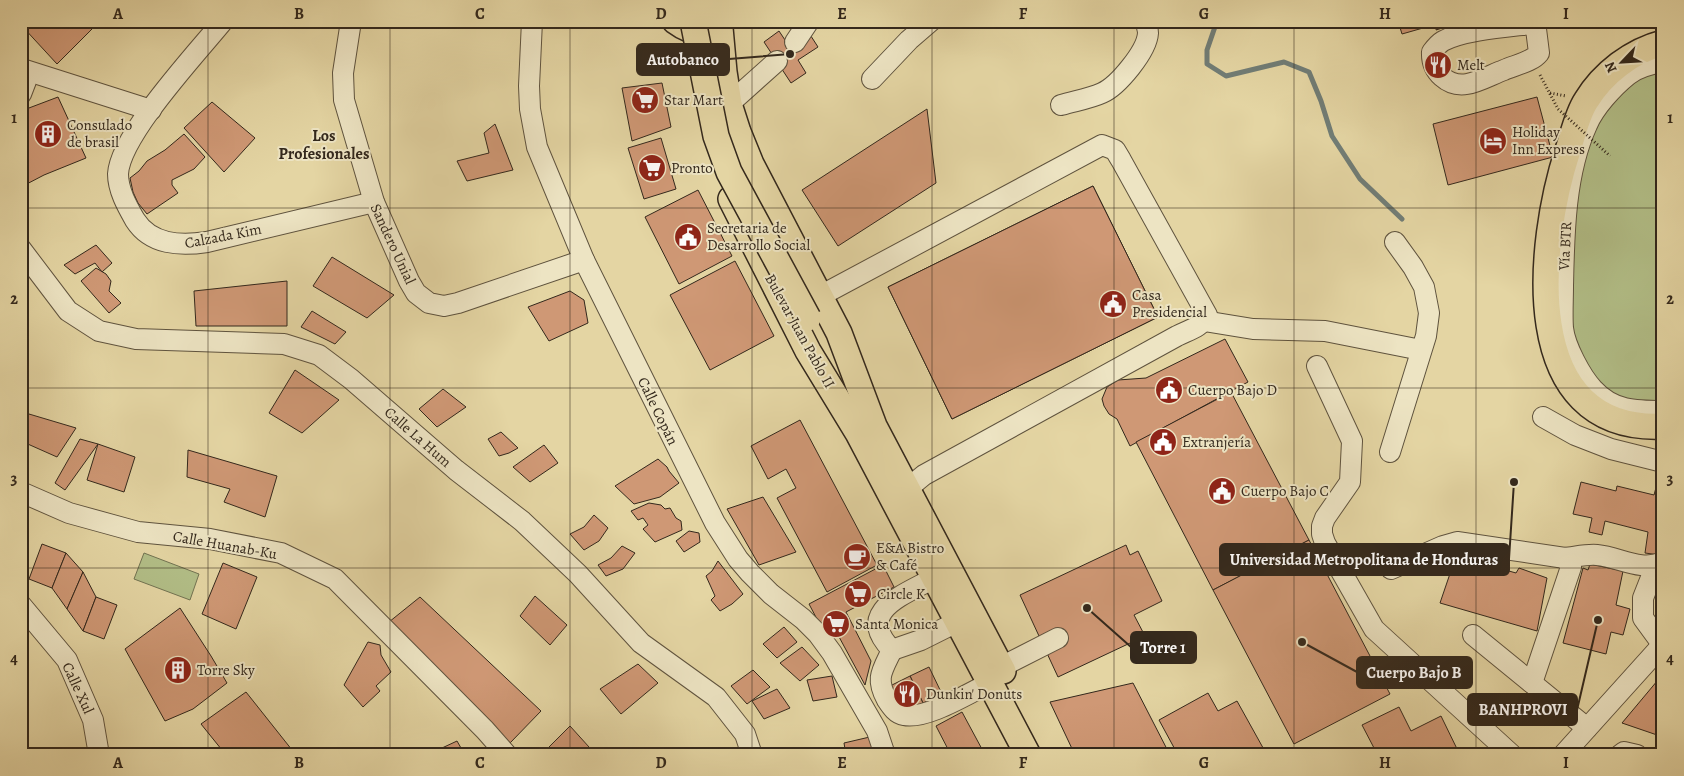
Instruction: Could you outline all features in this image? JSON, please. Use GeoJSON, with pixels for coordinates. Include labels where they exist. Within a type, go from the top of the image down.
{"type":"FeatureCollection","features":[{"type":"Feature","properties":{"kind":"main road"},"geometry":{"type":"LineString","coordinates":[[684,24],[696,32],[708,32],[724,24]]}},
{"type":"Feature","properties":{"kind":"main road","name":"Bulevar Juan Pablo II"},"geometry":{"type":"LineString","coordinates":[[684,24],[716,136],[729,172],[823,344],[866,429],[934,578],[957,622],[995,675],[1047,755]]}},
{"type":"Feature","properties":{"kind":"main road","name":"Bulevar Juan Pablo II"},"geometry":{"type":"LineString","coordinates":[[684,24],[708,139],[724,183],[808,351],[908,489],[995,675],[1028,755]]}},
{"type":"Feature","properties":{"kind":"main road","name":"Bulevar Juan Pablo II"},"geometry":{"type":"LineString","coordinates":[[724,24],[724,72],[729,104],[738,132],[751,164],[839,333],[866,429]]}},
{"type":"Feature","properties":{"kind":"main road"},"geometry":{"type":"LineString","coordinates":[[1663,43],[1649,47],[1628,58],[1605,78],[1585,101],[1559,177],[1547,242],[1546,295],[1556,358],[1566,379],[1579,398],[1595,411],[1614,420],[1637,425],[1663,426]]}},
{"type":"Feature","properties":{"kind":"street","name":"Calzada Kim"},"geometry":{"type":"LineString","coordinates":[[223,21],[151,110],[127,146],[121,160],[118,174],[120,188],[126,205],[137,222],[151,236],[163,241],[177,244],[207,242],[374,202]]}},
{"type":"Feature","properties":{"kind":"street","name":"Sandero Unial"},"geometry":{"type":"LineString","coordinates":[[351,21],[343,73],[343,93],[347,113],[374,202],[416,294],[429,303],[444,306],[458,303],[584,260]]}},
{"type":"Feature","properties":{"kind":"street","name":"Calle Copán"},"geometry":{"type":"LineString","coordinates":[[532,21],[529,86],[533,130],[547,173],[584,260],[715,523],[727,543],[750,573],[771,594],[818,634],[832,652],[877,731],[885,755]]}},
{"type":"Feature","properties":{"kind":"street"},"geometry":{"type":"LineString","coordinates":[[795,42],[809,21]]}},
{"type":"Feature","properties":{"kind":"street"},"geometry":{"type":"LineString","coordinates":[[872,79],[909,40],[931,21]]}},
{"type":"Feature","properties":{"kind":"street"},"geometry":{"type":"LineString","coordinates":[[1061,105],[1103,93],[1116,83],[1142,49],[1148,33],[1146,21]]}},
{"type":"Feature","properties":{"kind":"street"},"geometry":{"type":"LineString","coordinates":[[1531,24],[1536,29],[1539,53],[1525,62],[1468,84],[1451,83],[1439,74],[1433,63],[1432,52],[1440,42],[1471,27],[1531,24]]}},
{"type":"Feature","properties":{"kind":"street"},"geometry":{"type":"LineString","coordinates":[[729,104],[777,61]]}},
{"type":"Feature","properties":{"kind":"street","name":"Vía BTR"},"geometry":{"type":"LineString","coordinates":[[1663,62],[1650,64],[1628,75],[1606,97],[1587,124],[1572,170],[1564,240],[1563,330],[1577,367],[1593,390],[1617,407],[1637,411],[1663,411]]}},
{"type":"Feature","properties":{"kind":"street"},"geometry":{"type":"LineString","coordinates":[[22,69],[151,110]]}},
{"type":"Feature","properties":{"kind":"street"},"geometry":{"type":"LineString","coordinates":[[21,94],[26,81],[22,69]]}},
{"type":"Feature","properties":{"kind":"street"},"geometry":{"type":"LineString","coordinates":[[820,296],[1102,144],[1114,150],[1121,160],[1207,315],[1200,325],[924,475],[908,489]]}},
{"type":"Feature","properties":{"kind":"street"},"geometry":{"type":"LineString","coordinates":[[1390,452],[1426,336],[1429,313],[1424,287],[1413,267],[1395,242]]}},
{"type":"Feature","properties":{"kind":"street","name":"Calle La Hum"},"geometry":{"type":"LineString","coordinates":[[21,249],[68,311],[99,331],[136,339],[284,344],[319,355],[351,379],[456,470],[522,521],[578,574],[640,642],[716,697],[745,734],[752,755]]}},
{"type":"Feature","properties":{"kind":"street"},"geometry":{"type":"LineString","coordinates":[[1204,321],[1253,329],[1325,331],[1421,350]]}},
{"type":"Feature","properties":{"kind":"street"},"geometry":{"type":"LineString","coordinates":[[1317,366],[1352,441],[1350,482],[1325,518],[1322,534],[1368,632],[1512,755]]}},
{"type":"Feature","properties":{"kind":"street"},"geometry":{"type":"LineString","coordinates":[[1543,417],[1576,435],[1611,449],[1663,462]]}},
{"type":"Feature","properties":{"kind":"street","name":"Calle Huanab-Ku"},"geometry":{"type":"LineString","coordinates":[[21,492],[70,513],[138,532],[210,539],[281,553],[335,579],[485,730],[507,755]]}},
{"type":"Feature","properties":{"kind":"street"},"geometry":{"type":"LineString","coordinates":[[1392,569],[1443,546],[1458,542],[1566,558],[1597,555],[1634,565],[1659,563],[1643,598],[1643,618],[1662,644],[1564,755]]}},
{"type":"Feature","properties":{"kind":"street"},"geometry":{"type":"LineString","coordinates":[[1532,683],[1571,568],[1566,558]]}},
{"type":"Feature","properties":{"kind":"street"},"geometry":{"type":"LineString","coordinates":[[892,650],[884,642],[878,628],[878,617],[889,604],[934,578]]}},
{"type":"Feature","properties":{"kind":"street","name":"Calle Xul"},"geometry":{"type":"LineString","coordinates":[[21,606],[67,660],[93,720],[99,755]]}},
{"type":"Feature","properties":{"kind":"street"},"geometry":{"type":"LineString","coordinates":[[957,622],[921,640],[892,650],[879,677],[881,689],[891,707],[902,715],[914,716],[928,713],[1058,638]]}},
{"type":"Feature","properties":{"kind":"street"},"geometry":{"type":"LineString","coordinates":[[1473,634],[1587,728]]}},
{"type":"Feature","properties":{"kind":"street"},"geometry":{"type":"LineString","coordinates":[[1620,755],[1624,752],[1637,755]]}},
{"type":"Feature","properties":{"kind":"path"},"geometry":{"type":"LineString","coordinates":[[1550,92],[1558,108],[1610,156]]}},
{"type":"Feature","properties":{"kind":"green space"},"geometry":{"type":"Polygon","coordinates":[[[1663,62],[1663,410],[1617,407],[1577,367],[1564,240],[1572,170],[1606,97],[1663,62]]]}},
{"type":"Feature","properties":{"kind":"green space"},"geometry":{"type":"Polygon","coordinates":[[[144,553],[199,574],[190,600],[134,579],[144,553]]]}},
{"type":"Feature","properties":{"kind":"building"},"geometry":{"type":"Polygon","coordinates":[[[28,21],[91,21],[95,26],[57,64],[22,26],[28,21]]]}},
{"type":"Feature","properties":{"kind":"building"},"geometry":{"type":"Polygon","coordinates":[[[1398,21],[1455,21],[1455,24],[1436,30],[1437,24],[1402,34],[1398,21]]]}},
{"type":"Feature","properties":{"kind":"building"},"geometry":{"type":"Polygon","coordinates":[[[1634,21],[1657,21],[1635,27],[1634,21]]]}},
{"type":"Feature","properties":{"kind":"building"},"geometry":{"type":"Polygon","coordinates":[[[779,31],[789,46],[809,33],[818,47],[798,60],[806,73],[791,83],[764,42],[779,31]]]}},
{"type":"Feature","properties":{"kind":"building","name":"Star Mart"},"geometry":{"type":"Polygon","coordinates":[[[662,83],[671,127],[632,141],[622,88],[662,83]]]}},
{"type":"Feature","properties":{"kind":"building","name":"Consulado de brasil"},"geometry":{"type":"Polygon","coordinates":[[[58,97],[86,158],[44,175],[21,187],[21,111],[58,97]]]}},
{"type":"Feature","properties":{"kind":"building","name":"Holiday Inn Express"},"geometry":{"type":"Polygon","coordinates":[[[1537,97],[1553,157],[1448,185],[1433,124],[1537,97]]]}},
{"type":"Feature","properties":{"kind":"building"},"geometry":{"type":"Polygon","coordinates":[[[212,102],[255,138],[224,172],[184,128],[212,102]]]}},
{"type":"Feature","properties":{"kind":"building"},"geometry":{"type":"Polygon","coordinates":[[[927,109],[936,183],[838,246],[802,190],[927,109]]]}},
{"type":"Feature","properties":{"kind":"building"},"geometry":{"type":"Polygon","coordinates":[[[495,124],[513,170],[467,181],[457,161],[489,153],[484,133],[495,124]]]}},
{"type":"Feature","properties":{"kind":"building"},"geometry":{"type":"Polygon","coordinates":[[[184,134],[205,157],[194,169],[172,180],[172,185],[178,193],[147,214],[138,203],[130,178],[147,161],[165,150],[184,134]]]}},
{"type":"Feature","properties":{"kind":"building","name":"Pronto"},"geometry":{"type":"Polygon","coordinates":[[[661,138],[676,189],[644,199],[628,148],[661,138]]]}},
{"type":"Feature","properties":{"kind":"building","name":"Casa Presidencial"},"geometry":{"type":"Polygon","coordinates":[[[1093,186],[1158,317],[952,419],[888,287],[1093,186]],[[1077,250],[1037,270],[1057,312],[1098,293],[1077,250]],[[987,296],[951,314],[971,354],[1008,335],[987,296]]]}},
{"type":"Feature","properties":{"kind":"building","name":"Casa Presidencial"},"geometry":{"type":"Polygon","coordinates":[[[1093,186],[1158,317],[952,419],[888,287],[1093,186]]]}},
{"type":"Feature","properties":{"kind":"building","name":"Secretaria de Desarrollo Social"},"geometry":{"type":"Polygon","coordinates":[[[698,190],[732,256],[679,284],[645,217],[698,190]]]}},
{"type":"Feature","properties":{"kind":"building"},"geometry":{"type":"Polygon","coordinates":[[[96,245],[112,263],[102,272],[95,263],[75,274],[64,265],[96,245]]]}},
{"type":"Feature","properties":{"kind":"building"},"geometry":{"type":"Polygon","coordinates":[[[332,257],[394,295],[367,318],[313,286],[332,257]]]}},
{"type":"Feature","properties":{"kind":"building"},"geometry":{"type":"Polygon","coordinates":[[[735,261],[774,336],[710,370],[670,295],[735,261]]]}},
{"type":"Feature","properties":{"kind":"building"},"geometry":{"type":"Polygon","coordinates":[[[96,268],[106,274],[111,281],[109,291],[121,303],[109,313],[81,281],[96,268]]]}},
{"type":"Feature","properties":{"kind":"building"},"geometry":{"type":"Polygon","coordinates":[[[287,281],[287,326],[196,326],[194,291],[287,281]]]}},
{"type":"Feature","properties":{"kind":"building"},"geometry":{"type":"Polygon","coordinates":[[[570,291],[584,300],[588,323],[549,341],[528,307],[570,291]]]}},
{"type":"Feature","properties":{"kind":"building"},"geometry":{"type":"Polygon","coordinates":[[[312,311],[346,332],[335,344],[301,327],[312,311]]]}},
{"type":"Feature","properties":{"kind":"building","name":"Cuerpo Bajo D"},"geometry":{"type":"Polygon","coordinates":[[[1225,339],[1248,382],[1130,446],[1117,419],[1109,414],[1104,406],[1102,399],[1107,387],[1118,380],[1146,378],[1225,339]]]}},
{"type":"Feature","properties":{"kind":"building"},"geometry":{"type":"Polygon","coordinates":[[[295,370],[339,400],[302,433],[269,413],[295,370]]]}},
{"type":"Feature","properties":{"kind":"building"},"geometry":{"type":"Polygon","coordinates":[[[443,389],[466,407],[437,427],[419,409],[443,389]]]}},
{"type":"Feature","properties":{"kind":"building","name":"Cuerpo Bajo C"},"geometry":{"type":"Polygon","coordinates":[[[1231,392],[1309,540],[1213,590],[1136,442],[1231,392]]]}},
{"type":"Feature","properties":{"kind":"building"},"geometry":{"type":"Polygon","coordinates":[[[29,414],[76,428],[57,457],[21,441],[21,425],[29,414]]]}},
{"type":"Feature","properties":{"kind":"building"},"geometry":{"type":"Polygon","coordinates":[[[800,420],[877,565],[827,592],[777,498],[796,488],[786,469],[768,479],[751,446],[800,420]]]}},
{"type":"Feature","properties":{"kind":"building"},"geometry":{"type":"Polygon","coordinates":[[[501,432],[518,448],[499,456],[488,439],[501,432]]]}},
{"type":"Feature","properties":{"kind":"building"},"geometry":{"type":"Polygon","coordinates":[[[80,439],[98,444],[65,490],[55,483],[80,439]]]}},
{"type":"Feature","properties":{"kind":"building"},"geometry":{"type":"Polygon","coordinates":[[[98,444],[135,457],[124,492],[87,480],[98,444]]]}},
{"type":"Feature","properties":{"kind":"building"},"geometry":{"type":"Polygon","coordinates":[[[544,445],[558,463],[530,482],[513,467],[544,445]]]}},
{"type":"Feature","properties":{"kind":"building"},"geometry":{"type":"Polygon","coordinates":[[[188,450],[277,476],[265,517],[224,502],[230,489],[187,477],[188,450]]]}},
{"type":"Feature","properties":{"kind":"building"},"geometry":{"type":"Polygon","coordinates":[[[658,459],[667,467],[679,483],[660,497],[634,504],[615,486],[658,459]]]}},
{"type":"Feature","properties":{"kind":"building"},"geometry":{"type":"Polygon","coordinates":[[[1658,480],[1663,481],[1663,544],[1660,555],[1645,553],[1648,532],[1605,521],[1602,535],[1589,532],[1592,518],[1573,514],[1581,482],[1616,491],[1617,486],[1654,495],[1658,480]]]}},
{"type":"Feature","properties":{"kind":"building"},"geometry":{"type":"Polygon","coordinates":[[[763,497],[796,552],[759,565],[727,509],[763,497]]]}},
{"type":"Feature","properties":{"kind":"building"},"geometry":{"type":"Polygon","coordinates":[[[649,503],[661,505],[665,509],[670,508],[676,518],[681,521],[682,530],[655,542],[643,529],[648,525],[643,518],[638,520],[631,511],[649,503]]]}},
{"type":"Feature","properties":{"kind":"building"},"geometry":{"type":"Polygon","coordinates":[[[594,515],[608,528],[599,541],[584,550],[570,534],[584,527],[594,515]]]}},
{"type":"Feature","properties":{"kind":"building"},"geometry":{"type":"Polygon","coordinates":[[[689,531],[699,533],[700,542],[684,552],[676,541],[689,531]]]}},
{"type":"Feature","properties":{"kind":"building"},"geometry":{"type":"Polygon","coordinates":[[[1309,540],[1390,694],[1294,744],[1213,590],[1309,540]]]}},
{"type":"Feature","properties":{"kind":"building"},"geometry":{"type":"Polygon","coordinates":[[[42,544],[66,553],[52,588],[29,579],[42,544]]]}},
{"type":"Feature","properties":{"kind":"building"},"geometry":{"type":"Polygon","coordinates":[[[1126,545],[1130,555],[1138,551],[1162,601],[1134,615],[1145,636],[1058,677],[1020,595],[1126,545]]]}},
{"type":"Feature","properties":{"kind":"building"},"geometry":{"type":"Polygon","coordinates":[[[622,546],[635,553],[623,569],[606,576],[598,565],[611,558],[622,546]]]}},
{"type":"Feature","properties":{"kind":"building"},"geometry":{"type":"Polygon","coordinates":[[[66,553],[83,572],[67,609],[52,588],[66,553]]]}},
{"type":"Feature","properties":{"kind":"building"},"geometry":{"type":"Polygon","coordinates":[[[1456,556],[1516,573],[1519,568],[1547,578],[1537,631],[1440,603],[1456,556]]]}},
{"type":"Feature","properties":{"kind":"building"},"geometry":{"type":"Polygon","coordinates":[[[718,561],[743,594],[732,604],[720,611],[711,600],[715,596],[706,576],[712,571],[718,561]]]}},
{"type":"Feature","properties":{"kind":"building"},"geometry":{"type":"Polygon","coordinates":[[[223,563],[257,577],[236,629],[202,614],[223,563]]]}},
{"type":"Feature","properties":{"kind":"building"},"geometry":{"type":"Polygon","coordinates":[[[1590,564],[1623,571],[1616,605],[1630,609],[1623,635],[1611,632],[1606,654],[1563,643],[1583,568],[1588,570],[1590,564]]]}},
{"type":"Feature","properties":{"kind":"building","name":"Santa Monica"},"geometry":{"type":"Polygon","coordinates":[[[883,565],[894,587],[846,612],[871,661],[865,685],[838,635],[828,640],[809,604],[883,565]]]}},
{"type":"Feature","properties":{"kind":"building"},"geometry":{"type":"Polygon","coordinates":[[[83,572],[96,597],[83,631],[67,609],[83,572]]]}},
{"type":"Feature","properties":{"kind":"building"},"geometry":{"type":"Polygon","coordinates":[[[535,596],[567,625],[550,645],[520,616],[535,596]]]}},
{"type":"Feature","properties":{"kind":"building"},"geometry":{"type":"Polygon","coordinates":[[[96,597],[117,605],[104,639],[83,631],[96,597]]]}},
{"type":"Feature","properties":{"kind":"building"},"geometry":{"type":"Polygon","coordinates":[[[420,597],[541,711],[510,743],[389,622],[420,597]]]}},
{"type":"Feature","properties":{"kind":"building","name":"Torre Sky"},"geometry":{"type":"Polygon","coordinates":[[[180,608],[227,683],[193,709],[165,721],[125,649],[180,608]]]}},
{"type":"Feature","properties":{"kind":"building"},"geometry":{"type":"Polygon","coordinates":[[[784,627],[797,642],[777,658],[763,644],[784,627]]]}},
{"type":"Feature","properties":{"kind":"building"},"geometry":{"type":"Polygon","coordinates":[[[368,642],[380,645],[381,655],[391,672],[376,686],[380,691],[363,707],[344,685],[368,642]]]}},
{"type":"Feature","properties":{"kind":"building"},"geometry":{"type":"Polygon","coordinates":[[[802,647],[819,665],[800,681],[780,663],[802,647]]]}},
{"type":"Feature","properties":{"kind":"building"},"geometry":{"type":"Polygon","coordinates":[[[638,664],[658,683],[621,714],[600,689],[638,664]]]}},
{"type":"Feature","properties":{"kind":"building"},"geometry":{"type":"Polygon","coordinates":[[[929,667],[942,694],[923,703],[910,676],[929,667]]]}},
{"type":"Feature","properties":{"kind":"building"},"geometry":{"type":"Polygon","coordinates":[[[753,670],[770,687],[747,704],[731,686],[753,670]]]}},
{"type":"Feature","properties":{"kind":"building"},"geometry":{"type":"Polygon","coordinates":[[[1663,674],[1663,728],[1660,736],[1622,723],[1663,674]]]}},
{"type":"Feature","properties":{"kind":"building"},"geometry":{"type":"Polygon","coordinates":[[[832,676],[837,697],[813,701],[807,680],[832,676]]]}},
{"type":"Feature","properties":{"kind":"building","name":"Dunkin' Donuts"},"geometry":{"type":"Polygon","coordinates":[[[910,676],[923,703],[903,713],[890,686],[910,676]]]}},
{"type":"Feature","properties":{"kind":"building"},"geometry":{"type":"Polygon","coordinates":[[[1133,683],[1170,755],[1075,755],[1050,702],[1133,683]]]}},
{"type":"Feature","properties":{"kind":"building"},"geometry":{"type":"Polygon","coordinates":[[[777,689],[790,708],[764,719],[752,701],[777,689]]]}},
{"type":"Feature","properties":{"kind":"building"},"geometry":{"type":"Polygon","coordinates":[[[246,692],[296,755],[226,755],[201,724],[246,692]]]}},
{"type":"Feature","properties":{"kind":"building"},"geometry":{"type":"Polygon","coordinates":[[[1208,693],[1218,711],[1237,701],[1267,755],[1178,755],[1159,720],[1208,693]]]}},
{"type":"Feature","properties":{"kind":"building"},"geometry":{"type":"Polygon","coordinates":[[[1399,707],[1411,731],[1441,716],[1460,755],[1361,755],[1374,748],[1362,725],[1399,707]]]}},
{"type":"Feature","properties":{"kind":"building"},"geometry":{"type":"Polygon","coordinates":[[[962,712],[983,751],[976,755],[951,755],[936,726],[962,712]]]}},
{"type":"Feature","properties":{"kind":"building"},"geometry":{"type":"Polygon","coordinates":[[[570,726],[589,747],[581,755],[543,755],[542,754],[570,726]]]}},
{"type":"Feature","properties":{"kind":"building"},"geometry":{"type":"Polygon","coordinates":[[[874,736],[875,755],[846,755],[844,743],[874,736]]]}},
{"type":"Feature","properties":{"kind":"building"},"geometry":{"type":"Polygon","coordinates":[[[457,741],[465,755],[427,755],[457,741]]]}},
{"type":"Feature","properties":{"kind":"waterway"},"geometry":{"type":"LineString","coordinates":[[1217,21],[1207,50],[1207,64],[1226,76],[1284,62],[1309,72],[1332,136],[1360,179],[1402,219]]}},
{"type":"Feature","properties":{"kind":"place","name":"Autobanco"},"geometry":{"type":"Point","coordinates":[790,54]}},
{"type":"Feature","properties":{"kind":"place","name":"Melt"},"geometry":{"type":"Point","coordinates":[1438,65]}},
{"type":"Feature","properties":{"kind":"place","name":"Star Mart"},"geometry":{"type":"Point","coordinates":[645,100]}},
{"type":"Feature","properties":{"kind":"place","name":"Consulado de brasil"},"geometry":{"type":"Point","coordinates":[48,134]}},
{"type":"Feature","properties":{"kind":"place","name":"Holiday Inn Express"},"geometry":{"type":"Point","coordinates":[1493,141]}},
{"type":"Feature","properties":{"kind":"place","name":"Pronto"},"geometry":{"type":"Point","coordinates":[652,168]}},
{"type":"Feature","properties":{"kind":"place","name":"Secretaria de Desarrollo Social"},"geometry":{"type":"Point","coordinates":[688,237]}},
{"type":"Feature","properties":{"kind":"place","name":"Casa Presidencial"},"geometry":{"type":"Point","coordinates":[1113,304]}},
{"type":"Feature","properties":{"kind":"place","name":"Cuerpo Bajo D"},"geometry":{"type":"Point","coordinates":[1169,390]}},
{"type":"Feature","properties":{"kind":"place","name":"Extranjería"},"geometry":{"type":"Point","coordinates":[1163,442]}},
{"type":"Feature","properties":{"kind":"place","name":"Universidad Metropolitana de Honduras"},"geometry":{"type":"Point","coordinates":[1514,482]}},
{"type":"Feature","properties":{"kind":"place","name":"Cuerpo Bajo C"},"geometry":{"type":"Point","coordinates":[1222,491]}},
{"type":"Feature","properties":{"kind":"place","name":"E&A Bistro & Café"},"geometry":{"type":"Point","coordinates":[857,557]}},
{"type":"Feature","properties":{"kind":"place","name":"Circle K"},"geometry":{"type":"Point","coordinates":[858,594]}},
{"type":"Feature","properties":{"kind":"place","name":"Torre 1"},"geometry":{"type":"Point","coordinates":[1087,608]}},
{"type":"Feature","properties":{"kind":"place","name":"BANHPROVI"},"geometry":{"type":"Point","coordinates":[1598,620]}},
{"type":"Feature","properties":{"kind":"place","name":"Santa Monica"},"geometry":{"type":"Point","coordinates":[836,624]}},
{"type":"Feature","properties":{"kind":"place","name":"Cuerpo Bajo B"},"geometry":{"type":"Point","coordinates":[1302,642]}},
{"type":"Feature","properties":{"kind":"place","name":"Torre Sky"},"geometry":{"type":"Point","coordinates":[178,670]}},
{"type":"Feature","properties":{"kind":"place","name":"Dunkin' Donuts"},"geometry":{"type":"Point","coordinates":[907,694]}},
{"type":"Feature","properties":{"kind":"district","name":"Los Profesionales"},"geometry":{"type":"Point","coordinates":[324,144]}}]}
